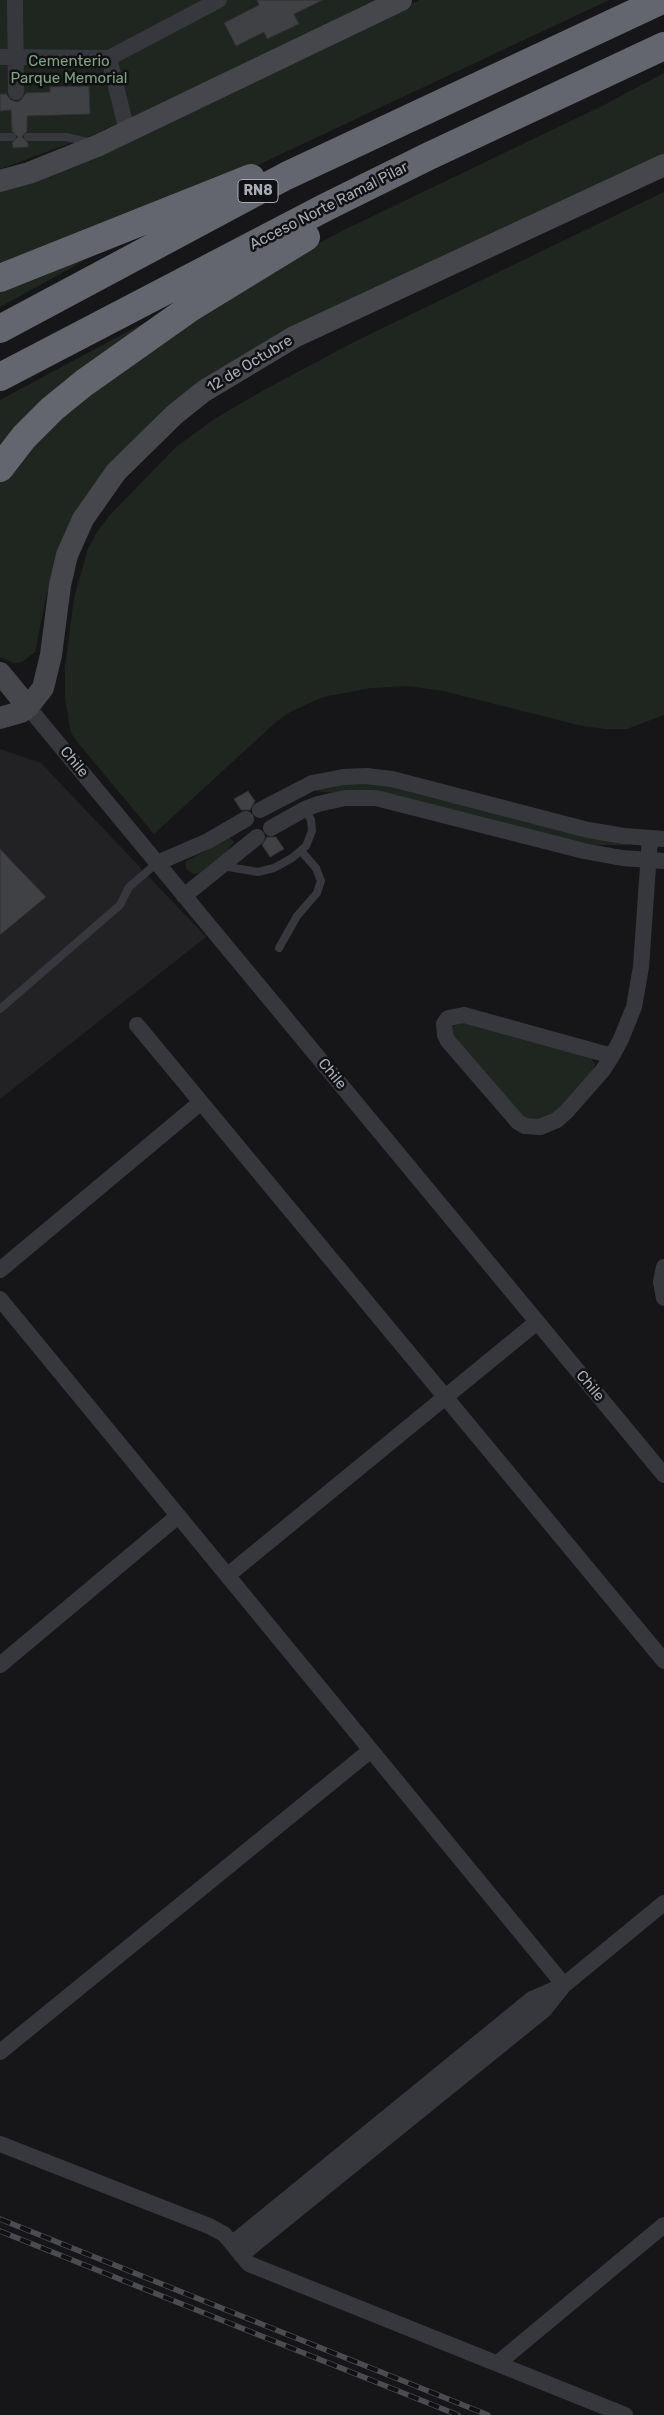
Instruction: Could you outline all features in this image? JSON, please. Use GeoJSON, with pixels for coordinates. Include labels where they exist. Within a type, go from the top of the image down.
{"type":"FeatureCollection","features":[{"type":"Feature","properties":{"kind":"highway","name":"RN8"},"geometry":{"type":"LineString","coordinates":[[0,329],[286,176],[662,0]]}},
{"type":"Feature","properties":{"kind":"highway","name":"Acceso Norte Ramal Pilar"},"geometry":{"type":"LineString","coordinates":[[0,377],[326,207],[516,114],[664,46]]}},
{"type":"Feature","properties":{"kind":"highway"},"geometry":{"type":"LineString","coordinates":[[0,278],[174,210],[522,64]]}},
{"type":"Feature","properties":{"kind":"highway"},"geometry":{"type":"LineString","coordinates":[[0,468],[52,409],[139,342],[245,272],[516,114]]}},
{"type":"Feature","properties":{"kind":"street"},"geometry":{"type":"LineString","coordinates":[[15,0],[8,57],[16,92]]}},
{"type":"Feature","properties":{"kind":"street"},"geometry":{"type":"LineString","coordinates":[[8,57],[109,58],[219,0]]}},
{"type":"Feature","properties":{"kind":"street"},"geometry":{"type":"LineString","coordinates":[[0,181],[29,173],[99,145],[401,0]]}},
{"type":"Feature","properties":{"kind":"street"},"geometry":{"type":"LineString","coordinates":[[109,58],[127,131]]}},
{"type":"Feature","properties":{"kind":"street","name":"12 de Octubre"},"geometry":{"type":"LineString","coordinates":[[28,707],[38,697],[47,675],[60,585],[74,537],[83,519],[116,472],[174,415],[204,391],[294,337],[664,165]]}},
{"type":"Feature","properties":{"kind":"street","name":"Chile"},"geometry":{"type":"LineString","coordinates":[[0,673],[664,1475]]}},
{"type":"Feature","properties":{"kind":"street"},"geometry":{"type":"LineString","coordinates":[[0,718],[21,712],[28,707]]}},
{"type":"Feature","properties":{"kind":"street"},"geometry":{"type":"LineString","coordinates":[[260,810],[308,782],[343,776],[378,777],[588,830],[657,838],[656,860],[638,989],[629,1021],[612,1056],[598,1076],[567,1112],[549,1124],[532,1128],[511,1116],[448,1041],[445,1035],[444,1024],[448,1018],[464,1015],[612,1056]]}},
{"type":"Feature","properties":{"kind":"street"},"geometry":{"type":"LineString","coordinates":[[305,809],[308,782]]}},
{"type":"Feature","properties":{"kind":"street"},"geometry":{"type":"LineString","coordinates":[[184,896],[258,837],[305,809],[345,798],[376,798],[584,851],[656,860]]}},
{"type":"Feature","properties":{"kind":"street"},"geometry":{"type":"LineString","coordinates":[[158,863],[181,855],[240,822],[258,837]]}},
{"type":"Feature","properties":{"kind":"street"},"geometry":{"type":"LineString","coordinates":[[136,1025],[664,1661]]}},
{"type":"Feature","properties":{"kind":"street"},"geometry":{"type":"LineString","coordinates":[[0,1270],[200,1103]]}},
{"type":"Feature","properties":{"kind":"street"},"geometry":{"type":"LineString","coordinates":[[664,1267],[661,1282],[664,1298]]}},
{"type":"Feature","properties":{"kind":"street"},"geometry":{"type":"LineString","coordinates":[[0,1299],[564,1985]]}},
{"type":"Feature","properties":{"kind":"street"},"geometry":{"type":"LineString","coordinates":[[228,1575],[537,1322]]}},
{"type":"Feature","properties":{"kind":"street"},"geometry":{"type":"LineString","coordinates":[[0,1665],[178,1516]]}},
{"type":"Feature","properties":{"kind":"street"},"geometry":{"type":"LineString","coordinates":[[0,2052],[370,1750]]}},
{"type":"Feature","properties":{"kind":"street"},"geometry":{"type":"LineString","coordinates":[[237,2249],[544,2010],[564,1985],[664,1903]]}},
{"type":"Feature","properties":{"kind":"street"},"geometry":{"type":"LineString","coordinates":[[0,2144],[209,2226],[224,2234],[249,2264],[625,2415]]}},
{"type":"Feature","properties":{"kind":"street"},"geometry":{"type":"LineString","coordinates":[[498,2363],[664,2226]]}},
{"type":"Feature","properties":{"kind":"lane"},"geometry":{"type":"LineString","coordinates":[[0,137],[12,137]]}},
{"type":"Feature","properties":{"kind":"lane"},"geometry":{"type":"LineString","coordinates":[[28,137],[66,138],[99,145]]}},
{"type":"Feature","properties":{"kind":"lane"},"geometry":{"type":"LineString","coordinates":[[221,866],[258,872],[274,868],[301,851],[310,839],[312,831],[305,809]]}},
{"type":"Feature","properties":{"kind":"lane"},"geometry":{"type":"LineString","coordinates":[[279,948],[297,916],[317,893],[321,881],[316,868],[301,851]]}},
{"type":"Feature","properties":{"kind":"lane"},"geometry":{"type":"LineString","coordinates":[[0,1009],[120,905],[129,887],[158,863]]}},
{"type":"Feature","properties":{"kind":"shaded area"},"geometry":{"type":"Polygon","coordinates":[[[0,749],[41,763],[206,937],[0,1099],[0,749]]]}},
{"type":"Feature","properties":{"kind":"green space","name":"Cementerio Parque Memorial"},"geometry":{"type":"Polygon","coordinates":[[[0,0],[380,0],[95,134],[0,169],[0,0]]]}},
{"type":"Feature","properties":{"kind":"green space"},"geometry":{"type":"Polygon","coordinates":[[[420,0],[609,0],[209,188],[0,271],[0,191],[420,0]]]}},
{"type":"Feature","properties":{"kind":"green space"},"geometry":{"type":"Polygon","coordinates":[[[664,73],[664,156],[199,387],[60,554],[47,593],[35,652],[22,662],[13,663],[0,657],[0,481],[80,398],[263,272],[346,229],[604,105],[664,73]]]}},
{"type":"Feature","properties":{"kind":"green space"},"geometry":{"type":"Polygon","coordinates":[[[664,192],[664,715],[627,729],[605,729],[578,725],[443,691],[409,686],[371,688],[323,697],[290,712],[276,722],[154,834],[71,733],[65,698],[65,667],[74,598],[88,549],[97,532],[110,515],[176,447],[216,418],[264,390],[356,341],[664,192]]]}},
{"type":"Feature","properties":{"kind":"green space"},"geometry":{"type":"Polygon","coordinates":[[[91,256],[71,268],[0,307],[0,285],[91,256]]]}},
{"type":"Feature","properties":{"kind":"green space"},"geometry":{"type":"Polygon","coordinates":[[[183,302],[0,449],[0,400],[183,302]]]}},
{"type":"Feature","properties":{"kind":"green space"},"geometry":{"type":"Polygon","coordinates":[[[369,781],[624,841],[629,845],[595,845],[339,793],[314,791],[332,784],[369,781]]]}},
{"type":"Feature","properties":{"kind":"green space"},"geometry":{"type":"Polygon","coordinates":[[[230,838],[234,842],[227,851],[201,872],[194,874],[187,870],[185,862],[230,838]]]}},
{"type":"Feature","properties":{"kind":"green space"},"geometry":{"type":"Polygon","coordinates":[[[463,1021],[591,1058],[595,1064],[594,1069],[557,1111],[544,1120],[524,1118],[453,1036],[451,1029],[456,1023],[463,1021]]]}},
{"type":"Feature","properties":{"kind":"building"},"geometry":{"type":"Polygon","coordinates":[[[257,0],[323,0],[294,14],[299,24],[267,39],[264,32],[236,46],[224,23],[259,5],[257,0]]]}},
{"type":"Feature","properties":{"kind":"building"},"geometry":{"type":"Polygon","coordinates":[[[89,86],[90,114],[27,116],[27,131],[22,137],[28,143],[28,147],[13,148],[12,143],[18,137],[12,131],[11,110],[0,111],[0,94],[6,94],[11,100],[17,102],[26,93],[50,92],[50,87],[89,86]]]}},
{"type":"Feature","properties":{"kind":"building"},"geometry":{"type":"Polygon","coordinates":[[[248,791],[255,801],[250,810],[241,810],[234,799],[248,791]]]}},
{"type":"Feature","properties":{"kind":"building"},"geometry":{"type":"Polygon","coordinates":[[[267,837],[276,837],[284,849],[270,857],[262,845],[267,837]]]}},
{"type":"Feature","properties":{"kind":"building"},"geometry":{"type":"Polygon","coordinates":[[[0,849],[46,897],[0,935],[0,849]]]}},
{"type":"Feature","properties":{"kind":"railway"},"geometry":{"type":"LineString","coordinates":[[0,2219],[488,2415]]}},
{"type":"Feature","properties":{"kind":"railway"},"geometry":{"type":"LineString","coordinates":[[0,2231],[458,2415]]}}]}
